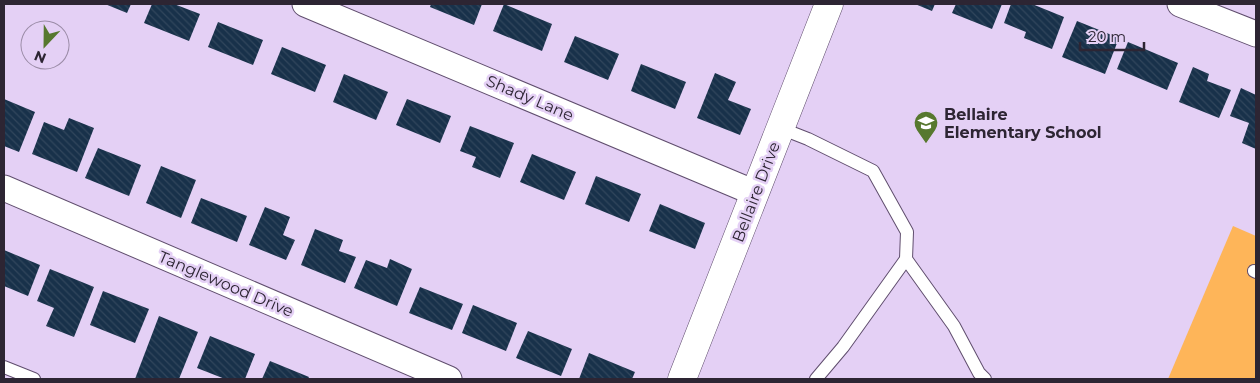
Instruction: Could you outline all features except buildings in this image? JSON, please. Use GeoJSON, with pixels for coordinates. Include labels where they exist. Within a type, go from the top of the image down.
{"type":"FeatureCollection","features":[{"type":"Feature","properties":{"kind":"street","name":"Shady Lane"},"geometry":{"type":"LineString","coordinates":[[305,4],[755,193]]}},
{"type":"Feature","properties":{"kind":"street","name":"Bellaire Drive"},"geometry":{"type":"LineString","coordinates":[[682,379],[829,4]]}},
{"type":"Feature","properties":{"kind":"street"},"geometry":{"type":"LineString","coordinates":[[1180,4],[1256,34]]}},
{"type":"Feature","properties":{"kind":"street","name":"Tanglewood Drive"},"geometry":{"type":"LineString","coordinates":[[4,188],[449,379]]}},
{"type":"Feature","properties":{"kind":"lane"},"geometry":{"type":"LineString","coordinates":[[780,128],[808,139],[874,171],[907,232],[906,259],[843,347],[816,379]]}},
{"type":"Feature","properties":{"kind":"lane"},"geometry":{"type":"LineString","coordinates":[[906,259],[954,326],[979,373],[986,379]]}},
{"type":"Feature","properties":{"kind":"lane"},"geometry":{"type":"LineString","coordinates":[[4,367],[34,379]]}},
{"type":"Feature","properties":{"kind":"shaded area"},"geometry":{"type":"Polygon","coordinates":[[[1233,226],[1256,236],[1256,379],[1168,379],[1233,226]]]}},
{"type":"Feature","properties":{"kind":"place","name":"Bellaire Elementary School"},"geometry":{"type":"Point","coordinates":[926,144]}}]}
